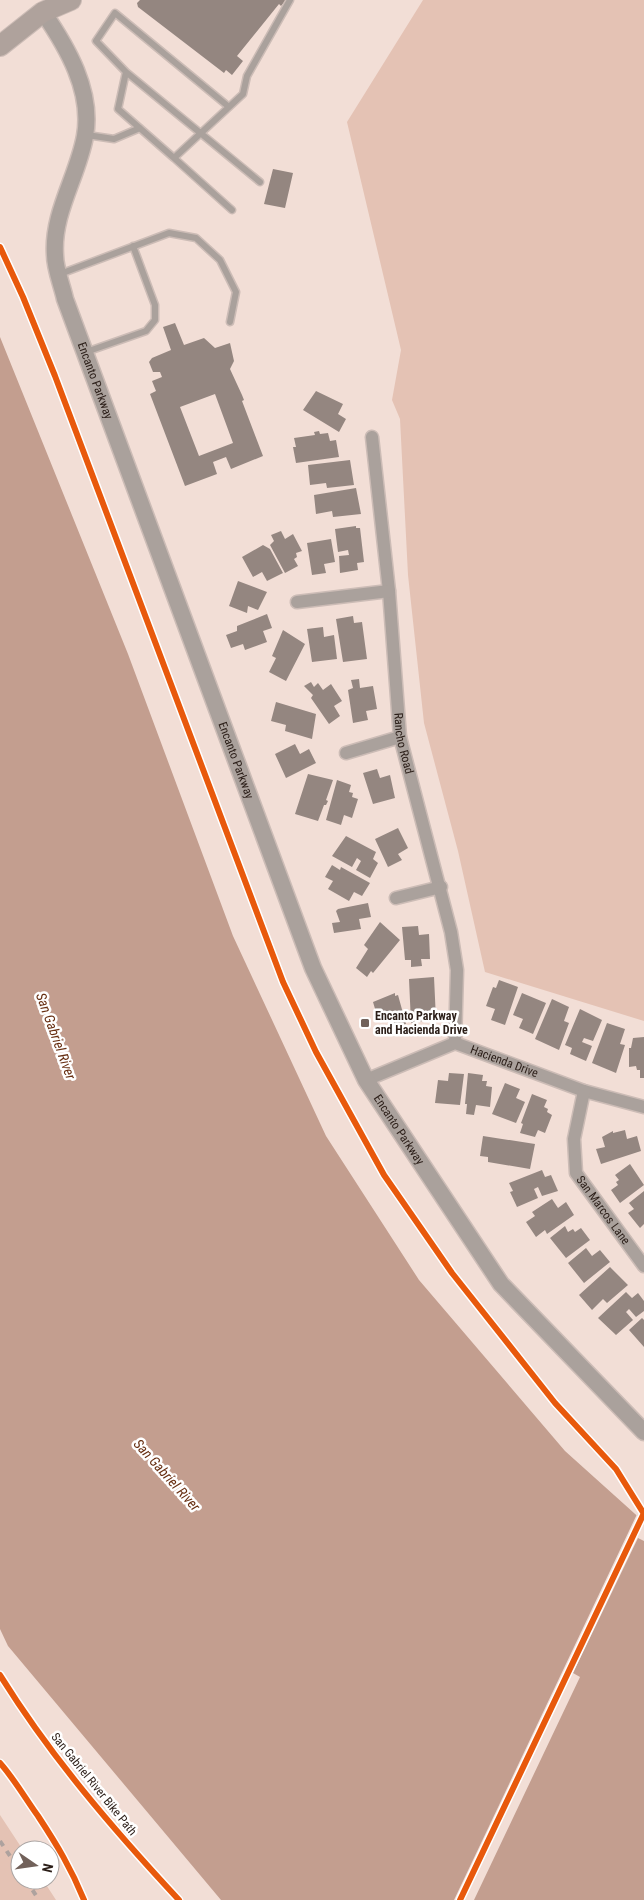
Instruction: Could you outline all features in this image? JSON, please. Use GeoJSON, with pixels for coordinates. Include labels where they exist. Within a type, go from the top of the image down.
{"type":"FeatureCollection","features":[{"type":"Feature","properties":{"kind":"main road"},"geometry":{"type":"LineString","coordinates":[[0,46],[47,6],[72,0]]}},
{"type":"Feature","properties":{"kind":"street","name":"Encanto Parkway"},"geometry":{"type":"LineString","coordinates":[[47,6],[80,78],[86,116],[86,135],[58,224],[54,254],[65,300],[313,968],[366,1080],[501,1284],[644,1432]]}},
{"type":"Feature","properties":{"kind":"street","name":"Rancho Road"},"geometry":{"type":"LineString","coordinates":[[372,437],[389,590],[400,738],[441,888],[457,970],[455,1043]]}},
{"type":"Feature","properties":{"kind":"street"},"geometry":{"type":"LineString","coordinates":[[297,602],[389,590]]}},
{"type":"Feature","properties":{"kind":"street"},"geometry":{"type":"LineString","coordinates":[[346,753],[400,738]]}},
{"type":"Feature","properties":{"kind":"street"},"geometry":{"type":"LineString","coordinates":[[396,898],[441,888]]}},
{"type":"Feature","properties":{"kind":"street","name":"Hacienda Drive"},"geometry":{"type":"LineString","coordinates":[[366,1080],[455,1043],[584,1090],[644,1107]]}},
{"type":"Feature","properties":{"kind":"street","name":"San Marcos Lane"},"geometry":{"type":"LineString","coordinates":[[584,1090],[574,1139],[576,1173],[644,1266]]}},
{"type":"Feature","properties":{"kind":"lane"},"geometry":{"type":"LineString","coordinates":[[174,158],[243,94],[247,76],[290,0]]}},
{"type":"Feature","properties":{"kind":"lane"},"geometry":{"type":"LineString","coordinates":[[229,107],[115,13],[96,41],[126,72],[260,182]]}},
{"type":"Feature","properties":{"kind":"lane"},"geometry":{"type":"LineString","coordinates":[[126,72],[118,109],[232,210]]}},
{"type":"Feature","properties":{"kind":"lane"},"geometry":{"type":"LineString","coordinates":[[86,135],[114,139],[140,128]]}},
{"type":"Feature","properties":{"kind":"lane"},"geometry":{"type":"LineString","coordinates":[[59,275],[169,233],[196,238],[220,260],[236,292],[230,322]]}},
{"type":"Feature","properties":{"kind":"lane"},"geometry":{"type":"LineString","coordinates":[[85,353],[146,330],[155,320],[155,305],[133,246]]}},
{"type":"Feature","properties":{"kind":"shaded area"},"geometry":{"type":"Polygon","coordinates":[[[423,0],[644,0],[644,1021],[485,972],[458,851],[424,723],[408,575],[400,419],[392,400],[401,350],[347,122],[423,0]]]}},
{"type":"Feature","properties":{"kind":"shaded area"},"geometry":{"type":"Polygon","coordinates":[[[0,1815],[16,1840],[10,1840],[10,1890],[50,1890],[56,1900],[0,1900],[0,1815]]]}},
{"type":"Feature","properties":{"kind":"water","name":"San Gabriel River"},"geometry":{"type":"Polygon","coordinates":[[[0,337],[128,654],[233,936],[326,1136],[419,1280],[565,1451],[644,1522],[644,1900],[221,1900],[8,1646],[0,1629],[0,337]]]}},
{"type":"Feature","properties":{"kind":"pier"},"geometry":{"type":"Polygon","coordinates":[[[638,1512],[644,1518],[644,1541],[638,1538],[573,1673],[580,1677],[474,1900],[454,1900],[638,1512]]]}},
{"type":"Feature","properties":{"kind":"building"},"geometry":{"type":"Polygon","coordinates":[[[140,0],[286,0],[281,6],[279,4],[237,56],[243,61],[232,75],[226,70],[224,73],[138,7],[137,3],[140,0]]]}},
{"type":"Feature","properties":{"kind":"building"},"geometry":{"type":"Polygon","coordinates":[[[273,169],[293,173],[285,208],[264,204],[273,169]]]}},
{"type":"Feature","properties":{"kind":"building"},"geometry":{"type":"Polygon","coordinates":[[[175,323],[184,345],[204,338],[215,348],[230,343],[234,361],[230,369],[244,400],[242,401],[263,456],[231,469],[226,457],[213,462],[217,474],[185,486],[150,394],[156,391],[152,381],[162,377],[160,372],[153,372],[149,362],[152,358],[171,350],[163,327],[175,323]],[[215,394],[180,407],[199,456],[233,443],[215,394]]]}},
{"type":"Feature","properties":{"kind":"building"},"geometry":{"type":"Polygon","coordinates":[[[316,391],[343,404],[338,414],[346,419],[339,432],[303,410],[316,391]]]}},
{"type":"Feature","properties":{"kind":"building"},"geometry":{"type":"Polygon","coordinates":[[[319,431],[320,434],[328,433],[330,441],[336,440],[339,457],[296,463],[293,447],[296,447],[294,438],[315,435],[314,432],[319,431]]]}},
{"type":"Feature","properties":{"kind":"building"},"geometry":{"type":"Polygon","coordinates":[[[350,460],[354,485],[327,488],[326,483],[310,485],[308,465],[350,460]]]}},
{"type":"Feature","properties":{"kind":"building"},"geometry":{"type":"Polygon","coordinates":[[[356,488],[361,514],[333,517],[332,511],[316,514],[314,495],[356,488]]]}},
{"type":"Feature","properties":{"kind":"building"},"geometry":{"type":"Polygon","coordinates":[[[356,526],[356,528],[360,528],[364,562],[357,563],[358,570],[340,573],[339,556],[349,555],[348,550],[338,552],[335,529],[356,526]]]}},
{"type":"Feature","properties":{"kind":"building"},"geometry":{"type":"Polygon","coordinates":[[[281,531],[285,539],[293,534],[302,551],[296,553],[297,557],[294,559],[298,566],[285,573],[270,545],[274,541],[271,535],[281,531]]]}},
{"type":"Feature","properties":{"kind":"building"},"geometry":{"type":"Polygon","coordinates":[[[331,539],[335,562],[324,564],[326,573],[312,575],[307,543],[331,539]]]}},
{"type":"Feature","properties":{"kind":"building"},"geometry":{"type":"Polygon","coordinates":[[[263,545],[270,549],[283,573],[267,581],[262,572],[253,577],[242,557],[263,545]]]}},
{"type":"Feature","properties":{"kind":"building"},"geometry":{"type":"Polygon","coordinates":[[[238,581],[267,592],[258,610],[248,606],[247,613],[229,606],[238,581]]]}},
{"type":"Feature","properties":{"kind":"building"},"geometry":{"type":"Polygon","coordinates":[[[267,614],[272,628],[263,631],[267,642],[245,650],[243,644],[231,648],[226,635],[237,631],[237,626],[267,614]]]}},
{"type":"Feature","properties":{"kind":"building"},"geometry":{"type":"Polygon","coordinates":[[[353,616],[354,623],[362,622],[367,659],[343,662],[336,619],[353,616]]]}},
{"type":"Feature","properties":{"kind":"building"},"geometry":{"type":"Polygon","coordinates":[[[323,627],[324,637],[334,635],[337,659],[312,662],[307,629],[323,627]]]}},
{"type":"Feature","properties":{"kind":"building"},"geometry":{"type":"Polygon","coordinates":[[[283,630],[305,644],[286,681],[269,672],[276,658],[272,656],[283,630]]]}},
{"type":"Feature","properties":{"kind":"building"},"geometry":{"type":"Polygon","coordinates":[[[359,679],[360,688],[373,686],[377,709],[366,711],[368,720],[353,723],[348,690],[353,688],[351,680],[359,679]]]}},
{"type":"Feature","properties":{"kind":"building"},"geometry":{"type":"Polygon","coordinates":[[[311,682],[314,687],[318,683],[323,690],[331,684],[342,701],[334,706],[340,716],[329,724],[311,698],[313,695],[304,686],[311,682]]]}},
{"type":"Feature","properties":{"kind":"building"},"geometry":{"type":"Polygon","coordinates":[[[276,702],[316,714],[312,739],[285,731],[286,725],[271,721],[276,702]]]}},
{"type":"Feature","properties":{"kind":"building"},"geometry":{"type":"Polygon","coordinates":[[[295,744],[300,754],[309,749],[316,763],[286,778],[275,754],[295,744]]]}},
{"type":"Feature","properties":{"kind":"building"},"geometry":{"type":"Polygon","coordinates":[[[377,769],[380,778],[390,775],[395,798],[373,804],[363,773],[377,769]]]}},
{"type":"Feature","properties":{"kind":"building"},"geometry":{"type":"Polygon","coordinates":[[[308,774],[333,780],[326,800],[328,801],[324,805],[318,821],[295,814],[308,774]]]}},
{"type":"Feature","properties":{"kind":"building"},"geometry":{"type":"Polygon","coordinates":[[[337,780],[351,785],[349,792],[353,793],[352,797],[358,799],[352,818],[344,815],[341,825],[326,820],[337,780]]]}},
{"type":"Feature","properties":{"kind":"building"},"geometry":{"type":"Polygon","coordinates":[[[398,828],[408,848],[398,854],[402,860],[388,867],[375,839],[398,828]]]}},
{"type":"Feature","properties":{"kind":"building"},"geometry":{"type":"Polygon","coordinates":[[[346,836],[376,852],[373,859],[378,863],[370,878],[356,870],[361,861],[357,858],[352,867],[332,856],[346,836]]]}},
{"type":"Feature","properties":{"kind":"building"},"geometry":{"type":"Polygon","coordinates":[[[332,865],[340,870],[341,867],[370,883],[362,896],[354,892],[349,901],[328,889],[333,881],[325,877],[332,865]]]}},
{"type":"Feature","properties":{"kind":"building"},"geometry":{"type":"Polygon","coordinates":[[[368,903],[371,917],[359,919],[361,929],[334,933],[332,923],[340,922],[336,911],[338,909],[368,903]]]}},
{"type":"Feature","properties":{"kind":"building"},"geometry":{"type":"Polygon","coordinates":[[[380,922],[400,940],[373,973],[371,971],[367,977],[356,968],[368,949],[364,945],[380,922]]]}},
{"type":"Feature","properties":{"kind":"building"},"geometry":{"type":"Polygon","coordinates":[[[418,926],[419,935],[429,934],[430,959],[421,959],[422,966],[411,967],[411,960],[405,960],[402,927],[418,926]]]}},
{"type":"Feature","properties":{"kind":"building"},"geometry":{"type":"Polygon","coordinates":[[[434,977],[436,1019],[411,1023],[409,979],[434,977]]]}},
{"type":"Feature","properties":{"kind":"building"},"geometry":{"type":"Polygon","coordinates":[[[499,980],[518,987],[505,1025],[491,1020],[495,1009],[486,1006],[493,987],[496,988],[499,980]]]}},
{"type":"Feature","properties":{"kind":"building"},"geometry":{"type":"Polygon","coordinates":[[[395,993],[395,996],[398,995],[406,1024],[392,1028],[390,1020],[387,1021],[385,1017],[378,1019],[373,1002],[395,993]]]}},
{"type":"Feature","properties":{"kind":"building"},"geometry":{"type":"Polygon","coordinates":[[[522,993],[546,1003],[533,1034],[519,1028],[523,1019],[513,1015],[522,993]]]}},
{"type":"Feature","properties":{"kind":"building"},"geometry":{"type":"Polygon","coordinates":[[[552,999],[569,1007],[564,1021],[569,1023],[559,1050],[535,1039],[552,999]]]}},
{"type":"Feature","properties":{"kind":"building"},"geometry":{"type":"Polygon","coordinates":[[[580,1009],[602,1020],[593,1041],[584,1038],[582,1042],[592,1046],[586,1061],[570,1054],[572,1048],[565,1045],[580,1009]]]}},
{"type":"Feature","properties":{"kind":"building"},"geometry":{"type":"Polygon","coordinates":[[[607,1023],[625,1029],[620,1044],[625,1045],[616,1073],[592,1063],[607,1023]]]}},
{"type":"Feature","properties":{"kind":"building"},"geometry":{"type":"Polygon","coordinates":[[[644,1037],[644,1078],[640,1078],[640,1070],[637,1070],[636,1066],[629,1067],[629,1048],[631,1048],[633,1038],[644,1037]]]}},
{"type":"Feature","properties":{"kind":"building"},"geometry":{"type":"Polygon","coordinates":[[[449,1073],[464,1074],[460,1105],[435,1103],[438,1080],[448,1081],[449,1073]]]}},
{"type":"Feature","properties":{"kind":"building"},"geometry":{"type":"Polygon","coordinates":[[[468,1073],[483,1075],[482,1081],[487,1081],[486,1086],[492,1087],[490,1107],[476,1105],[474,1115],[466,1114],[468,1073]]]}},
{"type":"Feature","properties":{"kind":"building"},"geometry":{"type":"Polygon","coordinates":[[[505,1083],[520,1089],[516,1098],[525,1102],[516,1123],[492,1114],[505,1083]]]}},
{"type":"Feature","properties":{"kind":"building"},"geometry":{"type":"Polygon","coordinates":[[[532,1094],[547,1100],[544,1107],[552,1115],[545,1133],[538,1130],[535,1137],[520,1133],[523,1124],[521,1123],[532,1094]]]}},
{"type":"Feature","properties":{"kind":"building"},"geometry":{"type":"Polygon","coordinates":[[[625,1130],[627,1139],[637,1136],[641,1151],[601,1164],[596,1149],[605,1147],[602,1137],[613,1131],[613,1133],[625,1130]]]}},
{"type":"Feature","properties":{"kind":"building"},"geometry":{"type":"Polygon","coordinates":[[[483,1136],[535,1144],[530,1169],[488,1162],[488,1157],[480,1156],[483,1136]]]}},
{"type":"Feature","properties":{"kind":"building"},"geometry":{"type":"Polygon","coordinates":[[[630,1164],[644,1185],[620,1203],[611,1190],[618,1185],[616,1182],[619,1180],[615,1175],[630,1164]]]}},
{"type":"Feature","properties":{"kind":"building"},"geometry":{"type":"Polygon","coordinates":[[[542,1170],[545,1177],[551,1175],[558,1191],[542,1196],[538,1187],[534,1189],[538,1198],[517,1207],[510,1192],[513,1191],[509,1183],[542,1170]]]}},
{"type":"Feature","properties":{"kind":"building"},"geometry":{"type":"Polygon","coordinates":[[[644,1191],[644,1224],[640,1228],[628,1213],[634,1209],[629,1203],[644,1191]]]}},
{"type":"Feature","properties":{"kind":"building"},"geometry":{"type":"Polygon","coordinates":[[[552,1199],[558,1208],[566,1202],[574,1215],[547,1234],[545,1230],[536,1237],[526,1222],[535,1216],[532,1212],[552,1199]]]}},
{"type":"Feature","properties":{"kind":"building"},"geometry":{"type":"Polygon","coordinates":[[[565,1226],[568,1232],[573,1229],[575,1232],[581,1228],[590,1240],[566,1258],[550,1238],[565,1226]]]}},
{"type":"Feature","properties":{"kind":"building"},"geometry":{"type":"Polygon","coordinates":[[[586,1248],[592,1256],[600,1250],[610,1262],[584,1283],[568,1263],[586,1248]]]}},
{"type":"Feature","properties":{"kind":"building"},"geometry":{"type":"Polygon","coordinates":[[[610,1267],[628,1285],[607,1303],[603,1299],[592,1310],[579,1295],[610,1267]]]}},
{"type":"Feature","properties":{"kind":"building"},"geometry":{"type":"Polygon","coordinates":[[[626,1292],[632,1298],[638,1293],[644,1301],[644,1311],[636,1317],[629,1309],[626,1312],[633,1320],[616,1335],[598,1318],[626,1292]]]}},
{"type":"Feature","properties":{"kind":"building"},"geometry":{"type":"Polygon","coordinates":[[[642,1318],[644,1320],[644,1347],[629,1330],[642,1318]]]}},
{"type":"Feature","properties":{"kind":"railway"},"geometry":{"type":"LineString","coordinates":[[0,1841],[10,1856]]}},
{"type":"Feature","properties":{"kind":"railway"},"geometry":{"type":"LineString","coordinates":[[32,1890],[39,1900]]}},
{"type":"Feature","properties":{"kind":"cycle path"},"geometry":{"type":"LineString","coordinates":[[0,247],[23,297],[55,376],[283,982],[316,1052],[384,1175],[452,1273],[555,1403],[616,1469],[644,1514]]}},
{"type":"Feature","properties":{"kind":"cycle path"},"geometry":{"type":"LineString","coordinates":[[460,1900],[644,1513]]}},
{"type":"Feature","properties":{"kind":"cycle path","name":"San Gabriel River Bike Path"},"geometry":{"type":"LineString","coordinates":[[0,1675],[40,1735],[84,1792],[179,1900]]}},
{"type":"Feature","properties":{"kind":"cycle path"},"geometry":{"type":"LineString","coordinates":[[0,1763],[15,1782],[51,1837],[69,1867],[84,1900]]}},
{"type":"Feature","properties":{"kind":"place","name":"Encanto Parkway and Hacienda Drive"},"geometry":{"type":"Point","coordinates":[365,1023]}}]}
